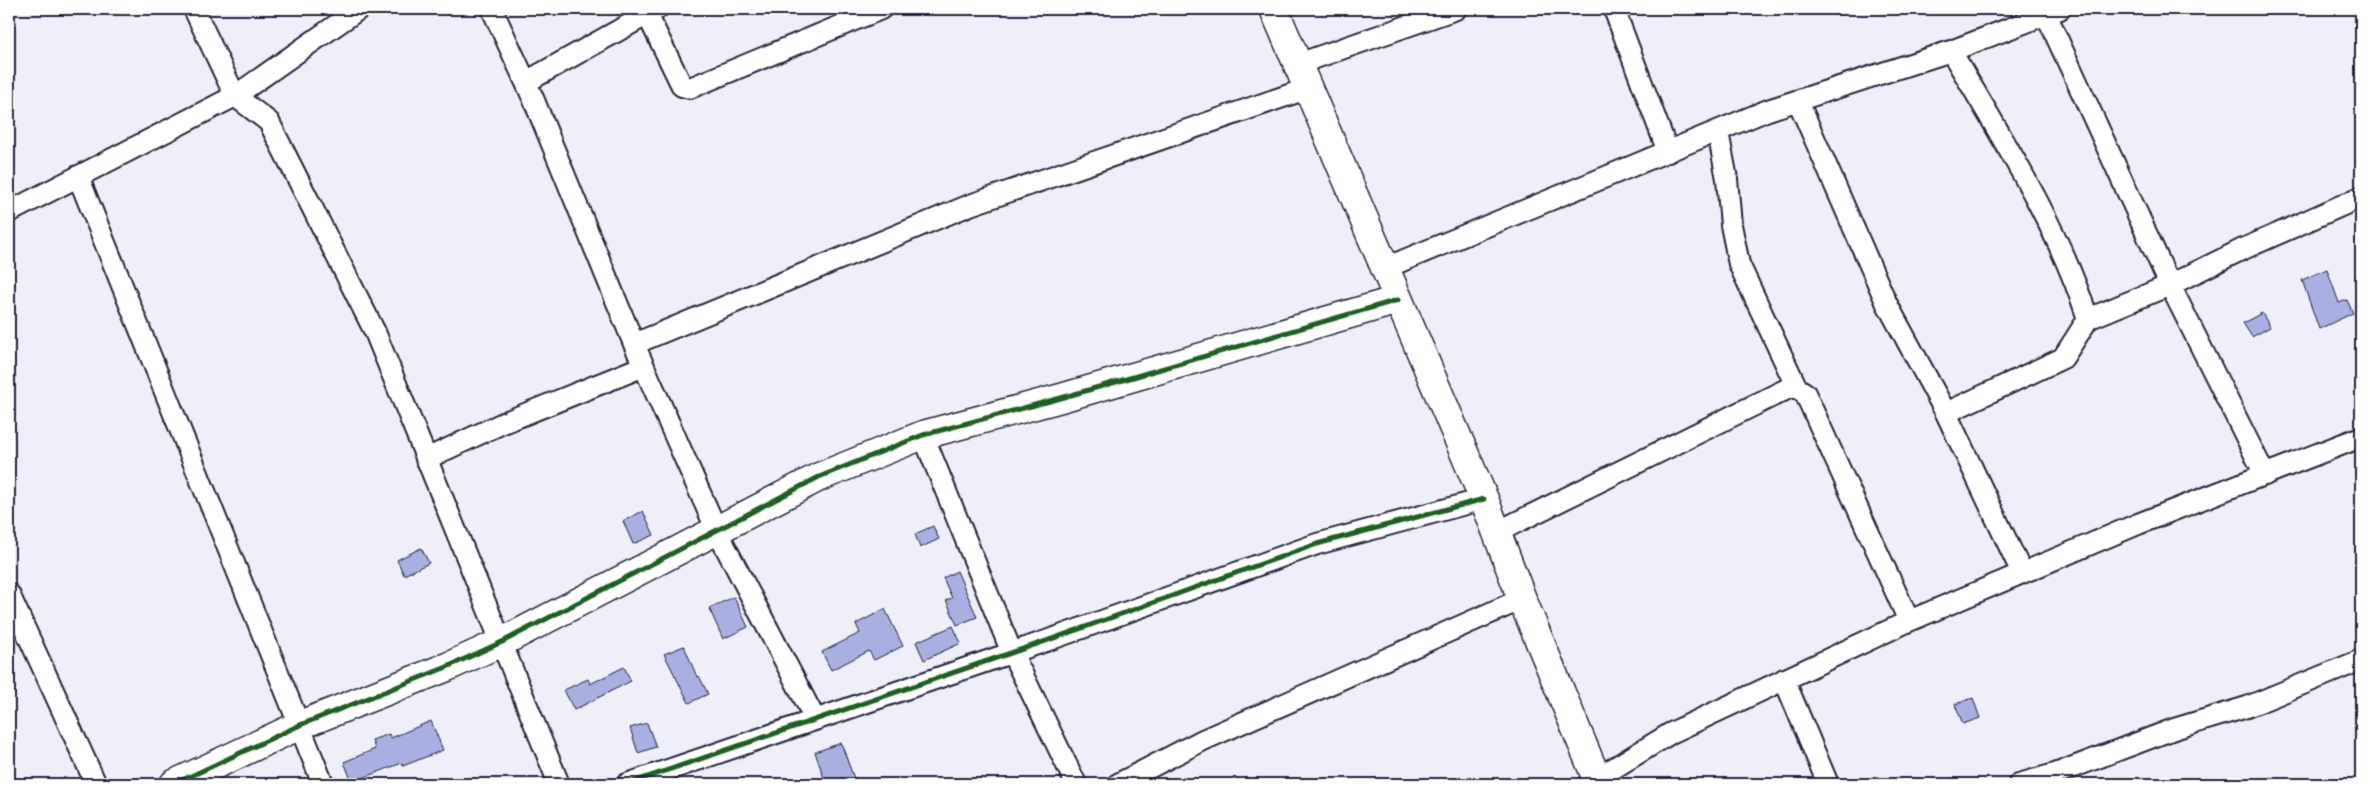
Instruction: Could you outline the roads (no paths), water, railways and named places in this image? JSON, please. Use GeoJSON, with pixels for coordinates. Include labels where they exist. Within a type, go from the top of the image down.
{"type":"FeatureCollection","features":[{"type":"Feature","properties":{"kind":"street"},"geometry":{"type":"LineString","coordinates":[[194,9],[235,96],[270,122],[375,332],[559,784]]}},
{"type":"Feature","properties":{"kind":"street"},"geometry":{"type":"LineString","coordinates":[[9,212],[235,96],[359,9]]}},
{"type":"Feature","properties":{"kind":"street"},"geometry":{"type":"LineString","coordinates":[[492,9],[526,82],[634,344],[717,531],[814,719]]}},
{"type":"Feature","properties":{"kind":"street"},"geometry":{"type":"LineString","coordinates":[[526,82],[652,12],[682,86],[690,88],[881,9]]}},
{"type":"Feature","properties":{"kind":"street"},"geometry":{"type":"LineString","coordinates":[[1274,9],[1484,498],[1594,783],[1671,733],[1909,620],[2138,524],[2361,436]]}},
{"type":"Feature","properties":{"kind":"street"},"geometry":{"type":"LineString","coordinates":[[634,344],[970,205],[1303,76],[1456,9]]}},
{"type":"Feature","properties":{"kind":"street"},"geometry":{"type":"LineString","coordinates":[[1614,9],[1668,152]]}},
{"type":"Feature","properties":{"kind":"street"},"geometry":{"type":"LineString","coordinates":[[1385,268],[1798,101],[1874,78],[1951,51],[2053,11],[2170,285],[2265,474]]}},
{"type":"Feature","properties":{"kind":"street"},"geometry":{"type":"LineString","coordinates":[[1951,51],[2012,155],[2059,243],[2088,319]]}},
{"type":"Feature","properties":{"kind":"street"},"geometry":{"type":"LineString","coordinates":[[1798,101],[1887,304],[1946,413],[2022,573]]}},
{"type":"Feature","properties":{"kind":"street"},"geometry":{"type":"LineString","coordinates":[[1718,132],[1727,179],[1730,224],[1739,264],[1797,388]]}},
{"type":"Feature","properties":{"kind":"street"},"geometry":{"type":"LineString","coordinates":[[78,176],[323,784]]}},
{"type":"Feature","properties":{"kind":"street"},"geometry":{"type":"LineString","coordinates":[[1946,413],[2063,358],[2088,319],[2170,285],[2241,250],[2361,197]]}},
{"type":"Feature","properties":{"kind":"street"},"geometry":{"type":"LineString","coordinates":[[174,784],[300,725],[447,667],[502,642],[819,477],[923,435],[1061,398],[1398,300]]}},
{"type":"Feature","properties":{"kind":"street"},"geometry":{"type":"LineString","coordinates":[[426,459],[503,423],[644,366]]}},
{"type":"Feature","properties":{"kind":"street"},"geometry":{"type":"LineString","coordinates":[[1497,532],[1789,388],[1797,388],[1805,393],[1909,620]]}},
{"type":"Feature","properties":{"kind":"street"},"geometry":{"type":"LineString","coordinates":[[923,435],[1012,653],[1076,784]]}},
{"type":"Feature","properties":{"kind":"street"},"geometry":{"type":"LineString","coordinates":[[627,784],[1012,653],[1317,544],[1484,498]]}},
{"type":"Feature","properties":{"kind":"street"},"geometry":{"type":"LineString","coordinates":[[9,594],[96,784]]}},
{"type":"Feature","properties":{"kind":"street"},"geometry":{"type":"LineString","coordinates":[[1118,784],[1203,740],[1522,599]]}},
{"type":"Feature","properties":{"kind":"street"},"geometry":{"type":"LineString","coordinates":[[2019,784],[2055,774],[2174,729],[2248,707],[2361,660]]}},
{"type":"Feature","properties":{"kind":"street"},"geometry":{"type":"LineString","coordinates":[[1784,679],[1828,784]]}}]}
